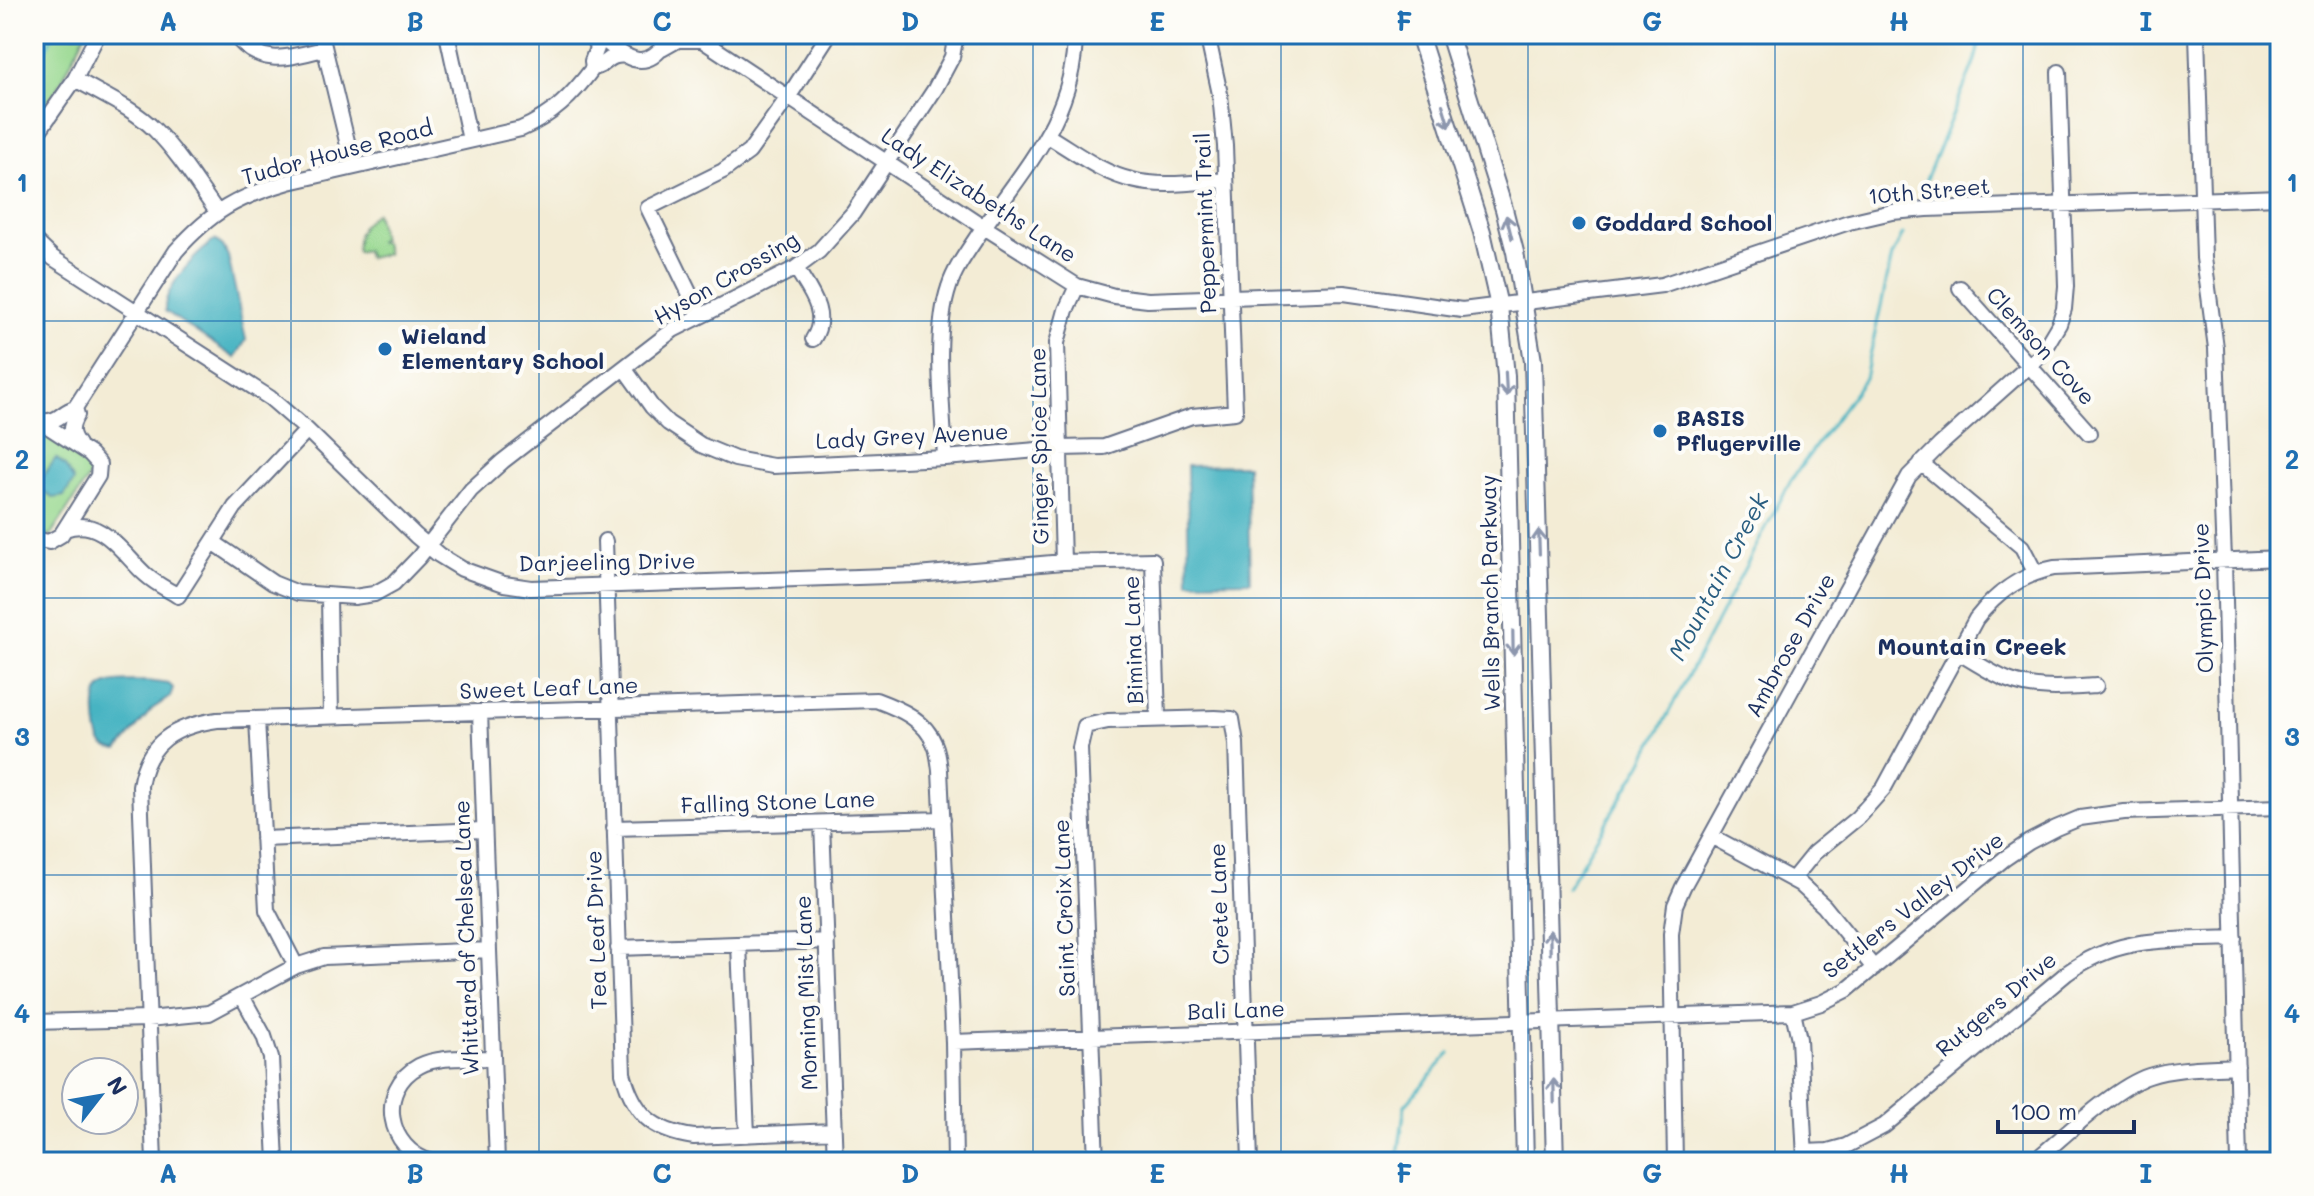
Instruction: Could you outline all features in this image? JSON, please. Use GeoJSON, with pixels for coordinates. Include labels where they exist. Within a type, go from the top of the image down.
{"type":"FeatureCollection","features":[{"type":"Feature","properties":{"kind":"main road","name":"Wells Branch Parkway"},"geometry":{"type":"LineString","coordinates":[[1419,34],[1482,232],[1499,306],[1506,376],[1525,1162]]}},
{"type":"Feature","properties":{"kind":"main road"},"geometry":{"type":"LineString","coordinates":[[1449,34],[1504,209],[1525,303],[1533,361],[1555,1162]]}},
{"type":"Feature","properties":{"kind":"street"},"geometry":{"type":"LineString","coordinates":[[34,138],[75,79],[98,34]]}},
{"type":"Feature","properties":{"kind":"street"},"geometry":{"type":"LineString","coordinates":[[447,34],[470,140]]}},
{"type":"Feature","properties":{"kind":"street"},"geometry":{"type":"LineString","coordinates":[[593,34],[640,61],[646,61],[662,49],[672,34]]}},
{"type":"Feature","properties":{"kind":"street"},"geometry":{"type":"LineString","coordinates":[[593,34],[597,48],[593,68],[600,67],[610,57],[627,56]]}},
{"type":"Feature","properties":{"kind":"street"},"geometry":{"type":"LineString","coordinates":[[700,315],[648,208],[737,162],[759,141],[829,34]]}},
{"type":"Feature","properties":{"kind":"street","name":"Hyson Crossing"},"geometry":{"type":"LineString","coordinates":[[213,542],[287,591],[354,597],[374,594],[394,583],[428,547],[471,490],[503,461],[673,330],[796,268],[819,251],[853,213],[945,73],[956,34]]}},
{"type":"Feature","properties":{"kind":"street"},"geometry":{"type":"LineString","coordinates":[[945,458],[940,330],[943,305],[960,263],[1048,136],[1065,98],[1075,58],[1075,34]]}},
{"type":"Feature","properties":{"kind":"street","name":"Peppermint Trail"},"geometry":{"type":"LineString","coordinates":[[1207,34],[1220,94],[1235,412]]}},
{"type":"Feature","properties":{"kind":"street","name":"Olympic Drive"},"geometry":{"type":"LineString","coordinates":[[2197,34],[2204,258],[2216,348],[2224,560],[2239,1162]]}},
{"type":"Feature","properties":{"kind":"street","name":"Lady Elizabeths Lane"},"geometry":{"type":"LineString","coordinates":[[662,49],[678,40],[702,37],[1077,286],[1114,296],[1148,300],[1344,293],[1462,310],[1499,306]]}},
{"type":"Feature","properties":{"kind":"street"},"geometry":{"type":"LineString","coordinates":[[237,38],[248,51],[279,58],[322,41],[353,166]]}},
{"type":"Feature","properties":{"kind":"street","name":"Tudor House Road"},"geometry":{"type":"LineString","coordinates":[[75,408],[176,251],[217,212],[264,189],[521,129],[541,120],[568,100],[593,68]]}},
{"type":"Feature","properties":{"kind":"street","name":"Ambrose Drive"},"geometry":{"type":"LineString","coordinates":[[1675,1162],[1671,934],[1673,916],[1683,887],[1898,493],[1921,463],[2030,366],[2054,335],[2064,309],[2066,286],[2059,72]]}},
{"type":"Feature","properties":{"kind":"street"},"geometry":{"type":"LineString","coordinates":[[75,79],[138,116],[156,131],[217,212]]}},
{"type":"Feature","properties":{"kind":"street"},"geometry":{"type":"LineString","coordinates":[[1048,136],[1104,170],[1134,181],[1164,184],[1226,180]]}},
{"type":"Feature","properties":{"kind":"street","name":"10th Street"},"geometry":{"type":"LineString","coordinates":[[1499,306],[1662,285],[1874,216],[1927,209],[2280,197]]}},
{"type":"Feature","properties":{"kind":"street","name":"Darjeeling Drive"},"geometry":{"type":"LineString","coordinates":[[34,240],[53,258],[270,398],[428,547],[462,569],[504,584],[531,588],[917,575],[1063,562],[1153,560]]}},
{"type":"Feature","properties":{"kind":"street"},"geometry":{"type":"LineString","coordinates":[[796,268],[820,312],[820,329],[813,339]]}},
{"type":"Feature","properties":{"kind":"street","name":"Ginger Spice Lane"},"geometry":{"type":"LineString","coordinates":[[1063,562],[1057,343],[1063,318],[1077,286]]}},
{"type":"Feature","properties":{"kind":"street","name":"Clemson Cove"},"geometry":{"type":"LineString","coordinates":[[1960,288],[2089,433]]}},
{"type":"Feature","properties":{"kind":"street","name":"Lady Grey Avenue"},"geometry":{"type":"LineString","coordinates":[[624,368],[652,407],[668,423],[701,445],[735,459],[773,466],[1104,447],[1192,416],[1235,412]]}},
{"type":"Feature","properties":{"kind":"street"},"geometry":{"type":"LineString","coordinates":[[37,419],[49,422],[58,420],[68,410],[75,408],[77,415],[71,431],[79,447]]}},
{"type":"Feature","properties":{"kind":"street"},"geometry":{"type":"LineString","coordinates":[[34,539],[43,543],[61,535],[98,476],[99,464],[90,454],[37,419]]}},
{"type":"Feature","properties":{"kind":"street"},"geometry":{"type":"LineString","coordinates":[[65,529],[79,525],[110,537],[152,581],[178,596],[247,492],[307,430]]}},
{"type":"Feature","properties":{"kind":"street"},"geometry":{"type":"LineString","coordinates":[[1921,463],[2022,547],[2035,572]]}},
{"type":"Feature","properties":{"kind":"street"},"geometry":{"type":"LineString","coordinates":[[84,499],[85,513],[98,530]]}},
{"type":"Feature","properties":{"kind":"street","name":"Tea Leaf Drive"},"geometry":{"type":"LineString","coordinates":[[605,541],[623,1073],[628,1091],[637,1108],[652,1123],[672,1134],[694,1137],[833,1131]]}},
{"type":"Feature","properties":{"kind":"street"},"geometry":{"type":"LineString","coordinates":[[1793,879],[1814,853],[1857,818],[1884,788],[1976,619],[2002,591],[2035,572],[2064,567],[2280,558]]}},
{"type":"Feature","properties":{"kind":"street","name":"Bimina Lane"},"geometry":{"type":"LineString","coordinates":[[1153,560],[1158,719]]}},
{"type":"Feature","properties":{"kind":"street"},"geometry":{"type":"LineString","coordinates":[[329,597],[331,716]]}},
{"type":"Feature","properties":{"kind":"street"},"geometry":{"type":"LineString","coordinates":[[1957,652],[2007,680],[2063,688],[2096,686]]}},
{"type":"Feature","properties":{"kind":"street","name":"Sweet Leaf Lane"},"geometry":{"type":"LineString","coordinates":[[154,1162],[140,805],[142,773],[163,740],[184,727],[217,720],[876,700],[905,711],[925,728],[935,744],[940,770],[953,1042],[955,1162]]}},
{"type":"Feature","properties":{"kind":"street","name":"Whittard of Chelsea Lane"},"geometry":{"type":"LineString","coordinates":[[480,712],[497,1161]]}},
{"type":"Feature","properties":{"kind":"street"},"geometry":{"type":"LineString","coordinates":[[257,719],[267,910],[296,966]]}},
{"type":"Feature","properties":{"kind":"street","name":"Crete Lane"},"geometry":{"type":"LineString","coordinates":[[1158,719],[1232,719],[1236,743],[1250,1162]]}},
{"type":"Feature","properties":{"kind":"street","name":"Saint Croix Lane"},"geometry":{"type":"LineString","coordinates":[[1096,1162],[1080,748],[1085,726],[1108,721],[1158,719]]}},
{"type":"Feature","properties":{"kind":"street","name":"Settlers Valley Drive"},"geometry":{"type":"LineString","coordinates":[[1522,1021],[1793,1012],[1847,990],[2004,859],[2056,828],[2080,818],[2124,812],[2280,807]]}},
{"type":"Feature","properties":{"kind":"street","name":"Falling Stone Lane"},"geometry":{"type":"LineString","coordinates":[[614,828],[943,819]]}},
{"type":"Feature","properties":{"kind":"street","name":"Morning Mist Lane"},"geometry":{"type":"LineString","coordinates":[[822,823],[835,1162]]}},
{"type":"Feature","properties":{"kind":"street"},"geometry":{"type":"LineString","coordinates":[[263,839],[483,830]]}},
{"type":"Feature","properties":{"kind":"street"},"geometry":{"type":"LineString","coordinates":[[1711,836],[1793,879],[1824,906],[1874,968]]}},
{"type":"Feature","properties":{"kind":"street","name":"Rutgers Drive"},"geometry":{"type":"LineString","coordinates":[[1805,1157],[1846,1146],[1884,1126],[2067,973],[2092,956],[2126,945],[2234,938]]}},
{"type":"Feature","properties":{"kind":"street"},"geometry":{"type":"LineString","coordinates":[[618,948],[827,941]]}},
{"type":"Feature","properties":{"kind":"street"},"geometry":{"type":"LineString","coordinates":[[739,944],[747,1135]]}},
{"type":"Feature","properties":{"kind":"street"},"geometry":{"type":"LineString","coordinates":[[34,1022],[148,1019],[209,1013],[296,966],[324,957],[489,950]]}},
{"type":"Feature","properties":{"kind":"street"},"geometry":{"type":"LineString","coordinates":[[242,996],[264,1036],[271,1058],[276,1162]]}},
{"type":"Feature","properties":{"kind":"street"},"geometry":{"type":"LineString","coordinates":[[1793,1012],[1799,1039],[1805,1157]]}},
{"type":"Feature","properties":{"kind":"street","name":"Bali Lane"},"geometry":{"type":"LineString","coordinates":[[953,1042],[1522,1021]]}},
{"type":"Feature","properties":{"kind":"street"},"geometry":{"type":"LineString","coordinates":[[432,1162],[410,1152],[397,1134],[391,1107],[396,1089],[414,1069],[431,1061],[493,1058]]}},
{"type":"Feature","properties":{"kind":"street"},"geometry":{"type":"LineString","coordinates":[[2033,1162],[2113,1096],[2150,1076],[2237,1066]]}},
{"type":"Feature","properties":{"kind":"street"},"geometry":{"type":"LineString","coordinates":[[469,1162],[497,1161]]}},
{"type":"Feature","properties":{"kind":"green space"},"geometry":{"type":"Polygon","coordinates":[[[34,34],[85,34],[57,90],[34,120],[34,34]]]}},
{"type":"Feature","properties":{"kind":"green space"},"geometry":{"type":"Polygon","coordinates":[[[376,213],[382,239],[379,242],[384,242],[387,254],[368,258],[366,250],[357,252],[358,234],[376,213]]]}},
{"type":"Feature","properties":{"kind":"green space"},"geometry":{"type":"Polygon","coordinates":[[[34,424],[89,460],[92,472],[51,535],[41,536],[34,531],[34,424]]]}},
{"type":"Feature","properties":{"kind":"water"},"geometry":{"type":"Polygon","coordinates":[[[215,240],[223,246],[228,256],[246,340],[235,358],[165,311],[175,281],[215,240]]]}},
{"type":"Feature","properties":{"kind":"water"},"geometry":{"type":"Polygon","coordinates":[[[56,458],[74,481],[64,496],[53,498],[36,487],[56,458]]]}},
{"type":"Feature","properties":{"kind":"water"},"geometry":{"type":"Polygon","coordinates":[[[1247,465],[1250,581],[1189,582],[1187,466],[1247,465]]]}},
{"type":"Feature","properties":{"kind":"water"},"geometry":{"type":"Polygon","coordinates":[[[146,681],[169,684],[173,688],[170,697],[152,709],[118,750],[106,747],[101,742],[96,722],[99,691],[106,684],[146,681]]]}},
{"type":"Feature","properties":{"kind":"waterway"},"geometry":{"type":"LineString","coordinates":[[34,71],[54,34]]}},
{"type":"Feature","properties":{"kind":"waterway","name":"Mountain Creek"},"geometry":{"type":"LineString","coordinates":[[1922,189],[1975,60],[1982,34]]}},
{"type":"Feature","properties":{"kind":"waterway","name":"Mountain Creek"},"geometry":{"type":"LineString","coordinates":[[1567,888],[1642,763],[1791,480],[1865,378],[1892,256],[1903,234]]}},
{"type":"Feature","properties":{"kind":"waterway","name":"Mountain Creek"},"geometry":{"type":"LineString","coordinates":[[1397,1162],[1405,1105],[1450,1053]]}},
{"type":"Feature","properties":{"kind":"place","name":"Goddard School"},"geometry":{"type":"Point","coordinates":[1579,223]}},
{"type":"Feature","properties":{"kind":"place","name":"Wieland Elementary School"},"geometry":{"type":"Point","coordinates":[385,349]}},
{"type":"Feature","properties":{"kind":"place","name":"BASIS Pflugerville"},"geometry":{"type":"Point","coordinates":[1660,431]}},
{"type":"Feature","properties":{"kind":"district","name":"Mountain Creek"},"geometry":{"type":"Point","coordinates":[1972,647]}}]}
